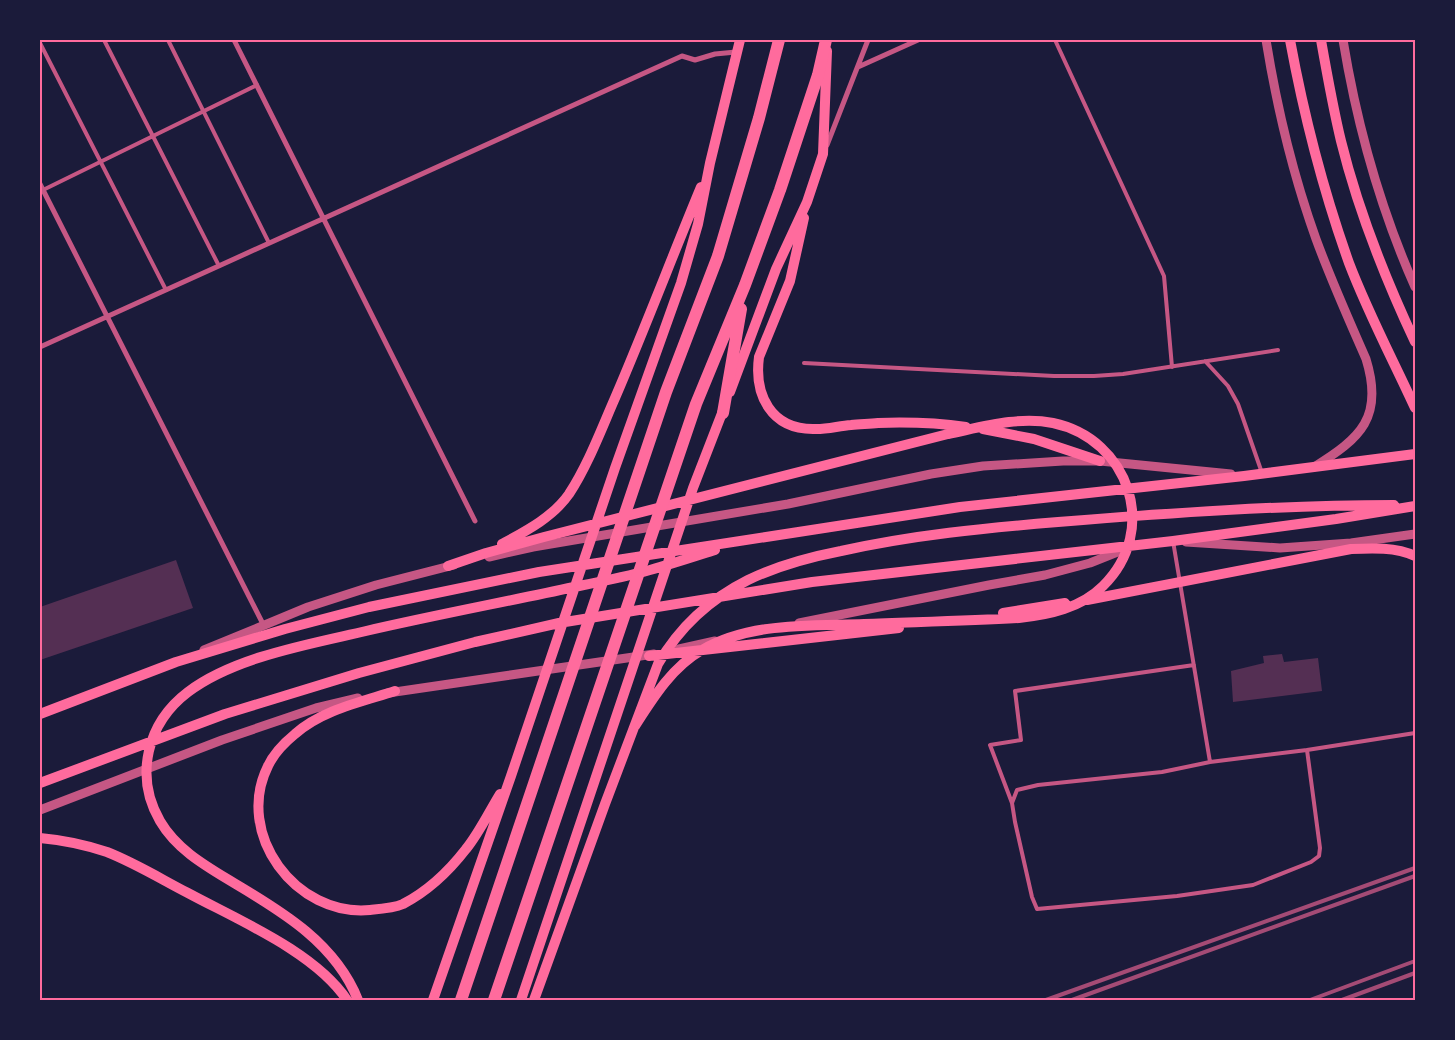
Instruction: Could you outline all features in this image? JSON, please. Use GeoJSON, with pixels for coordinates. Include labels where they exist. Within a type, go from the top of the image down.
{"type":"FeatureCollection","features":[{"type":"Feature","properties":{"kind":"main road"},"geometry":{"type":"LineString","coordinates":[[433,1000],[692,248],[710,163],[740,40]]}},
{"type":"Feature","properties":{"kind":"main road"},"geometry":{"type":"LineString","coordinates":[[461,1000],[666,392],[718,256],[759,118],[779,40]]}},
{"type":"Feature","properties":{"kind":"main road"},"geometry":{"type":"LineString","coordinates":[[827,40],[823,154],[807,202],[790,281],[759,358],[757,371],[761,397],[768,409],[777,417],[801,428],[814,430],[853,424],[889,423],[959,426],[1034,439],[1100,461]]}},
{"type":"Feature","properties":{"kind":"main road"},"geometry":{"type":"LineString","coordinates":[[494,1000],[696,404],[745,285],[802,126],[827,40]]}},
{"type":"Feature","properties":{"kind":"main road"},"geometry":{"type":"LineString","coordinates":[[1290,40],[1312,144],[1334,218],[1350,265],[1415,408]]}},
{"type":"Feature","properties":{"kind":"main road"},"geometry":{"type":"LineString","coordinates":[[1321,40],[1342,142],[1359,202],[1379,258],[1415,342]]}},
{"type":"Feature","properties":{"kind":"main road"},"geometry":{"type":"LineString","coordinates":[[486,553],[538,523],[568,495],[594,446],[623,379],[710,163]]}},
{"type":"Feature","properties":{"kind":"main road"},"geometry":{"type":"LineString","coordinates":[[521,1000],[693,488],[776,269],[807,202]]}},
{"type":"Feature","properties":{"kind":"main road"},"geometry":{"type":"LineString","coordinates":[[723,412],[745,285]]}},
{"type":"Feature","properties":{"kind":"main road"},"geometry":{"type":"LineString","coordinates":[[448,566],[486,553],[861,455],[948,434],[1020,420],[1046,422],[1073,429],[1087,436],[1110,455],[1120,471],[1131,498],[1132,513],[1128,542],[1112,576],[1083,600],[1058,611],[1039,616],[1004,619],[793,626],[746,633],[722,640],[701,650],[685,662],[672,674],[635,726]]}},
{"type":"Feature","properties":{"kind":"main road"},"geometry":{"type":"LineString","coordinates":[[40,714],[176,662],[286,629],[369,607],[539,572],[960,507],[1314,468],[1415,454]]}},
{"type":"Feature","properties":{"kind":"main road"},"geometry":{"type":"LineString","coordinates":[[534,1000],[652,678],[669,646],[681,631],[711,603],[750,579],[800,561],[827,554],[906,538],[972,529],[1108,518],[1332,504],[1415,505]]}},
{"type":"Feature","properties":{"kind":"main road"},"geometry":{"type":"LineString","coordinates":[[40,783],[225,714],[368,671],[475,642],[559,623],[812,582],[1174,541],[1336,519],[1415,505]]}},
{"type":"Feature","properties":{"kind":"main road"},"geometry":{"type":"LineString","coordinates":[[358,1000],[350,982],[333,959],[306,931],[276,908],[195,859],[169,834],[154,808],[149,794],[147,777],[150,742],[167,714],[187,693],[226,670],[286,650],[423,617],[648,571],[750,539]]}},
{"type":"Feature","properties":{"kind":"main road"},"geometry":{"type":"LineString","coordinates":[[649,656],[937,624],[1122,593],[1352,549],[1394,550],[1415,556]]}},
{"type":"Feature","properties":{"kind":"main road"},"geometry":{"type":"LineString","coordinates":[[395,692],[353,704],[311,722],[280,748],[268,765],[262,780],[259,796],[259,811],[267,845],[274,860],[300,890],[327,905],[359,911],[382,909],[402,904],[432,886],[466,849],[511,776]]}},
{"type":"Feature","properties":{"kind":"main road"},"geometry":{"type":"LineString","coordinates":[[40,838],[65,841],[107,853],[252,927],[307,961],[329,979],[347,1000]]}},
{"type":"Feature","properties":{"kind":"street"},"geometry":{"type":"LineString","coordinates":[[234,40],[475,521]]}},
{"type":"Feature","properties":{"kind":"street"},"geometry":{"type":"LineString","coordinates":[[823,154],[868,40]]}},
{"type":"Feature","properties":{"kind":"street"},"geometry":{"type":"LineString","coordinates":[[858,68],[918,40]]}},
{"type":"Feature","properties":{"kind":"street"},"geometry":{"type":"LineString","coordinates":[[1266,40],[1281,119],[1294,172],[1316,240],[1366,359],[1372,377],[1374,392],[1366,422],[1357,434],[1335,454],[1314,468]]}},
{"type":"Feature","properties":{"kind":"street"},"geometry":{"type":"LineString","coordinates":[[1343,40],[1364,141],[1386,215],[1415,287]]}},
{"type":"Feature","properties":{"kind":"street"},"geometry":{"type":"LineString","coordinates":[[40,347],[682,56],[695,60],[715,54],[737,52]]}},
{"type":"Feature","properties":{"kind":"street"},"geometry":{"type":"LineString","coordinates":[[40,184],[263,624]]}},
{"type":"Feature","properties":{"kind":"street"},"geometry":{"type":"LineString","coordinates":[[176,662],[308,606],[376,585],[448,566],[533,547],[788,504],[931,474],[983,466],[1022,463],[1100,461],[1244,476]]}},
{"type":"Feature","properties":{"kind":"street"},"geometry":{"type":"LineString","coordinates":[[1174,541],[1280,548],[1351,543],[1415,534]]}},
{"type":"Feature","properties":{"kind":"street"},"geometry":{"type":"LineString","coordinates":[[40,810],[222,740],[316,708],[395,692],[649,656],[762,630],[988,585],[1045,576],[1090,563],[1134,545]]}},
{"type":"Feature","properties":{"kind":"lane"},"geometry":{"type":"LineString","coordinates":[[104,40],[219,266]]}},
{"type":"Feature","properties":{"kind":"lane"},"geometry":{"type":"LineString","coordinates":[[168,40],[269,243]]}},
{"type":"Feature","properties":{"kind":"lane"},"geometry":{"type":"LineString","coordinates":[[1056,40],[1164,276],[1172,367]]}},
{"type":"Feature","properties":{"kind":"lane"},"geometry":{"type":"LineString","coordinates":[[40,43],[166,290]]}},
{"type":"Feature","properties":{"kind":"lane"},"geometry":{"type":"LineString","coordinates":[[43,190],[257,85]]}},
{"type":"Feature","properties":{"kind":"lane"},"geometry":{"type":"LineString","coordinates":[[804,363],[1054,376],[1094,376],[1150,371],[1278,350]]}},
{"type":"Feature","properties":{"kind":"lane"},"geometry":{"type":"LineString","coordinates":[[1205,361],[1228,386],[1238,404],[1262,474]]}},
{"type":"Feature","properties":{"kind":"lane"},"geometry":{"type":"LineString","coordinates":[[1174,541],[1210,762]]}},
{"type":"Feature","properties":{"kind":"lane"},"geometry":{"type":"LineString","coordinates":[[1194,665],[1015,692],[1021,740],[990,745],[1012,803],[1032,897],[1037,909],[1177,896],[1253,885],[1311,862],[1319,856],[1320,848],[1307,750]]}},
{"type":"Feature","properties":{"kind":"lane"},"geometry":{"type":"LineString","coordinates":[[1012,803],[1017,790],[1038,785],[1162,772],[1210,762],[1307,750],[1415,733]]}},
{"type":"Feature","properties":{"kind":"building"},"geometry":{"type":"Polygon","coordinates":[[[176,560],[193,608],[40,660],[40,607],[176,560]]]}},
{"type":"Feature","properties":{"kind":"building"},"geometry":{"type":"Polygon","coordinates":[[[1282,654],[1284,662],[1318,658],[1322,691],[1233,702],[1231,671],[1264,663],[1263,656],[1282,654]]]}},
{"type":"Feature","properties":{"kind":"railway"},"geometry":{"type":"LineString","coordinates":[[1046,1000],[1415,868]]}},
{"type":"Feature","properties":{"kind":"railway"},"geometry":{"type":"LineString","coordinates":[[1072,1000],[1415,876]]}},
{"type":"Feature","properties":{"kind":"railway"},"geometry":{"type":"LineString","coordinates":[[1310,1000],[1415,961]]}},
{"type":"Feature","properties":{"kind":"railway"},"geometry":{"type":"LineString","coordinates":[[1342,1000],[1415,973]]}}]}
